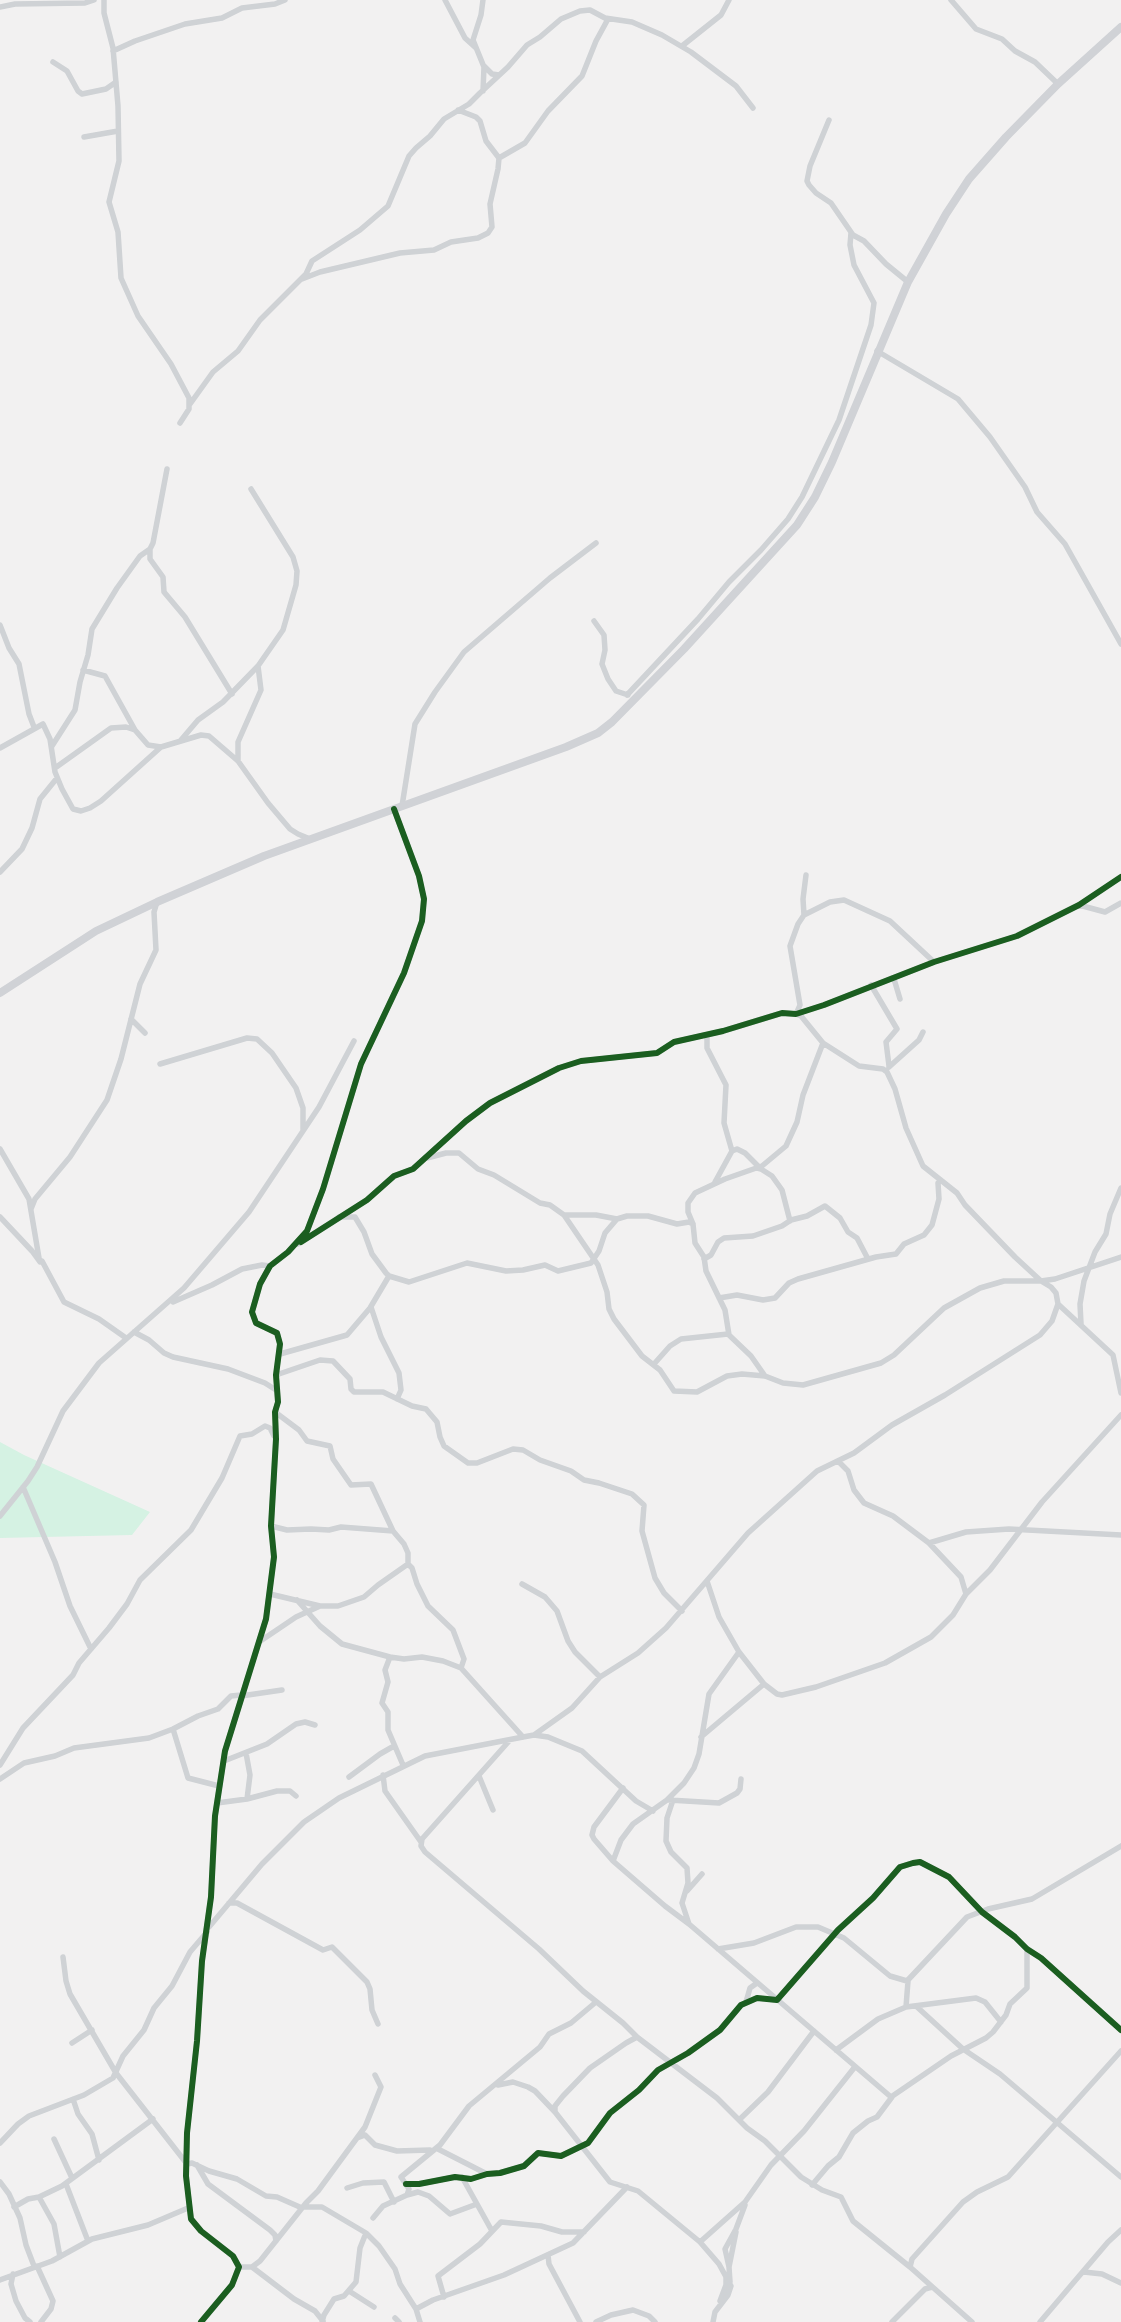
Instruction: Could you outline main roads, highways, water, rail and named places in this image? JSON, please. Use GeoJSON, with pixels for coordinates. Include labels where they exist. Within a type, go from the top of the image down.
{"type":"FeatureCollection","features":[{"type":"Feature","properties":{"kind":"main road"},"geometry":{"type":"LineString","coordinates":[[0,993],[96,931],[157,902],[264,856],[493,775],[582,740],[605,727],[638,698],[797,525],[815,497],[832,462],[877,351],[908,282],[937,227],[969,179],[1006,137],[1058,84],[1121,27]]}}]}
